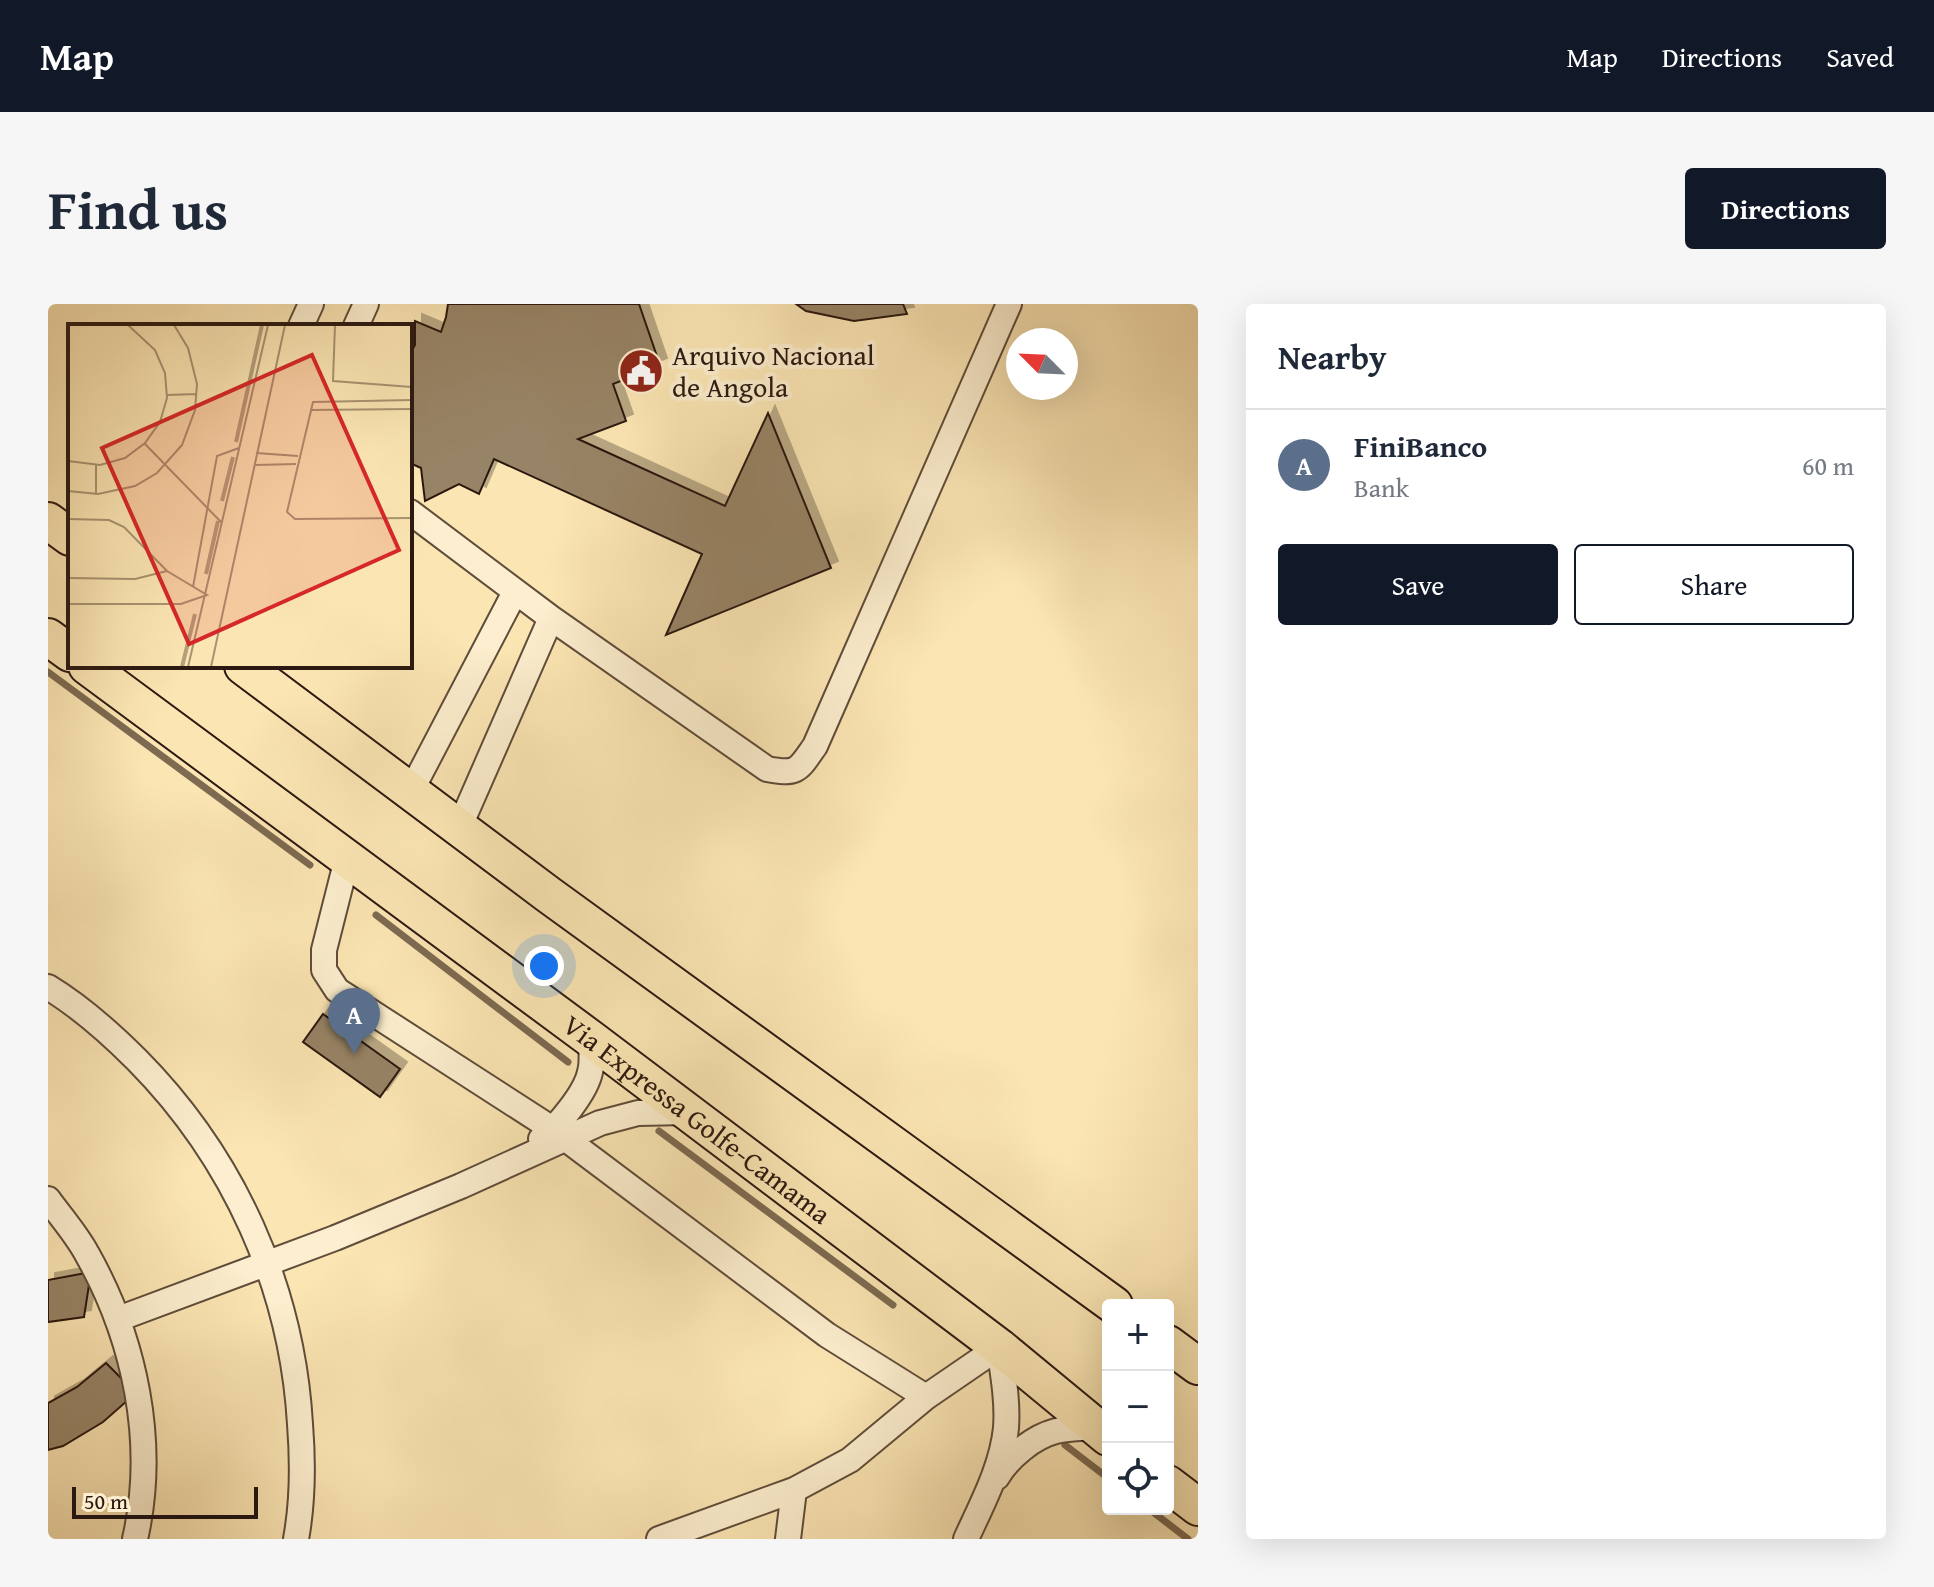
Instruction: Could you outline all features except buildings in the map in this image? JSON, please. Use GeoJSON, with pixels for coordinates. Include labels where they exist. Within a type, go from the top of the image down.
{"type":"FeatureCollection","features":[{"type":"Feature","properties":{"kind":"highway"},"geometry":{"type":"LineString","coordinates":[[48,521],[68,536]]}},
{"type":"Feature","properties":{"kind":"highway"},"geometry":{"type":"LineString","coordinates":[[48,637],[68,652]]}},
{"type":"Feature","properties":{"kind":"highway","name":"Via Expressa Golfe-Camama"},"geometry":{"type":"LineString","coordinates":[[90,668],[688,1112],[999,1347],[1102,1432]]}},
{"type":"Feature","properties":{"kind":"highway"},"geometry":{"type":"LineString","coordinates":[[246,668],[561,904],[1106,1299]]}},
{"type":"Feature","properties":{"kind":"highway"},"geometry":{"type":"LineString","coordinates":[[1174,1348],[1198,1366]]}},
{"type":"Feature","properties":{"kind":"highway"},"geometry":{"type":"LineString","coordinates":[[1174,1489],[1198,1507]]}},
{"type":"Feature","properties":{"kind":"street"},"geometry":{"type":"LineString","coordinates":[[302,324],[311,304]]}},
{"type":"Feature","properties":{"kind":"street"},"geometry":{"type":"LineString","coordinates":[[357,324],[366,304]]}},
{"type":"Feature","properties":{"kind":"street"},"geometry":{"type":"LineString","coordinates":[[412,514],[551,618],[767,769],[786,773],[800,767],[815,746],[1009,304]]}},
{"type":"Feature","properties":{"kind":"street"},"geometry":{"type":"LineString","coordinates":[[411,791],[515,592]]}},
{"type":"Feature","properties":{"kind":"street"},"geometry":{"type":"LineString","coordinates":[[459,828],[551,618]]}},
{"type":"Feature","properties":{"kind":"street"},"geometry":{"type":"LineString","coordinates":[[347,859],[324,950],[324,970],[337,990],[559,1134],[827,1335],[926,1397]]}},
{"type":"Feature","properties":{"kind":"street"},"geometry":{"type":"LineString","coordinates":[[48,987],[114,1037],[162,1085],[204,1138],[239,1197],[268,1263],[286,1323],[298,1390],[303,1458],[296,1539]]}},
{"type":"Feature","properties":{"kind":"street"},"geometry":{"type":"LineString","coordinates":[[559,1134],[590,1073],[591,1039]]}},
{"type":"Feature","properties":{"kind":"street"},"geometry":{"type":"LineString","coordinates":[[118,1319],[461,1186],[559,1134],[620,1116],[688,1112]]}},
{"type":"Feature","properties":{"kind":"street"},"geometry":{"type":"LineString","coordinates":[[48,1199],[87,1253],[118,1319],[136,1380],[144,1448],[140,1517],[135,1539]]}},
{"type":"Feature","properties":{"kind":"street"},"geometry":{"type":"LineString","coordinates":[[659,1539],[794,1490],[850,1460],[926,1397],[999,1347],[1006,1394],[1006,1429],[998,1462],[966,1539]]}},
{"type":"Feature","properties":{"kind":"street"},"geometry":{"type":"LineString","coordinates":[[987,1492],[1005,1464],[1026,1446],[1056,1431],[1102,1432]]}},
{"type":"Feature","properties":{"kind":"street"},"geometry":{"type":"LineString","coordinates":[[788,1539],[794,1490]]}},
{"type":"Feature","properties":{"kind":"waterway"},"geometry":{"type":"LineString","coordinates":[[48,672],[310,865]]}},
{"type":"Feature","properties":{"kind":"waterway"},"geometry":{"type":"LineString","coordinates":[[376,915],[568,1062]]}},
{"type":"Feature","properties":{"kind":"waterway"},"geometry":{"type":"LineString","coordinates":[[659,1131],[893,1305]]}},
{"type":"Feature","properties":{"kind":"waterway"},"geometry":{"type":"LineString","coordinates":[[1065,1445],[1102,1473]]}},
{"type":"Feature","properties":{"kind":"waterway"},"geometry":{"type":"LineString","coordinates":[[1157,1515],[1188,1539]]}},
{"type":"Feature","properties":{"kind":"place","name":"Arquivo Nacional de Angola"},"geometry":{"type":"Point","coordinates":[641,371]}},
{"type":"Feature","properties":{"kind":"place","name":"FiniBanco"},"geometry":{"type":"Point","coordinates":[354,1054]}}]}
